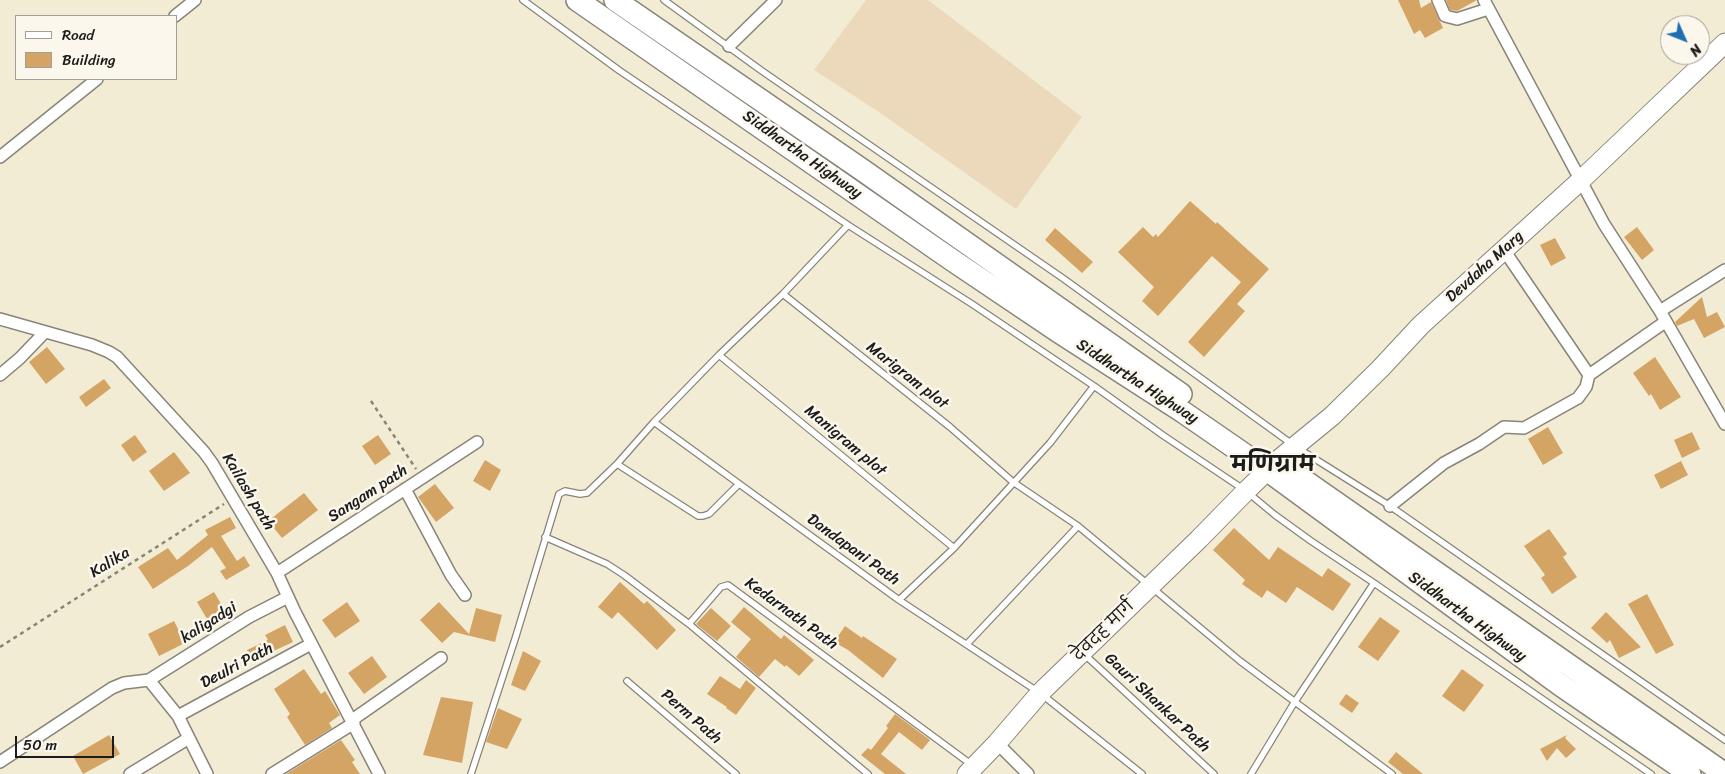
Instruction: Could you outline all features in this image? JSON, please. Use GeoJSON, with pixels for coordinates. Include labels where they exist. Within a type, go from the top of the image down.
{"type":"FeatureCollection","features":[{"type":"Feature","properties":{"kind":"highway","name":"Siddhartha Highway"},"geometry":{"type":"LineString","coordinates":[[577,0],[952,260],[1183,412],[1272,466],[1725,774]]}},
{"type":"Feature","properties":{"kind":"highway","name":"Siddhartha Highway"},"geometry":{"type":"LineString","coordinates":[[615,0],[877,181],[1272,466],[1581,700],[1690,774]]}},
{"type":"Feature","properties":{"kind":"main road","name":"Devdaha Marg"},"geometry":{"type":"LineString","coordinates":[[1246,491],[1272,466],[1332,416],[1421,325],[1580,181],[1725,43]]}},
{"type":"Feature","properties":{"kind":"main road","name":"देवदह मार्ग"},"geometry":{"type":"LineString","coordinates":[[970,770],[997,743],[1040,693],[1246,491]]}},
{"type":"Feature","properties":{"kind":"street"},"geometry":{"type":"LineString","coordinates":[[176,15],[196,0]]}},
{"type":"Feature","properties":{"kind":"street"},"geometry":{"type":"LineString","coordinates":[[729,46],[776,0]]}},
{"type":"Feature","properties":{"kind":"street"},"geometry":{"type":"LineString","coordinates":[[1438,0],[1444,16],[1457,19],[1486,5],[1604,224],[1662,316],[1725,424]]}},
{"type":"Feature","properties":{"kind":"street"},"geometry":{"type":"LineString","coordinates":[[0,157],[96,80]]}},
{"type":"Feature","properties":{"kind":"street"},"geometry":{"type":"LineString","coordinates":[[1504,250],[1589,375]]}},
{"type":"Feature","properties":{"kind":"street"},"geometry":{"type":"LineString","coordinates":[[1390,506],[1444,463],[1479,444],[1504,427],[1524,428],[1578,398],[1586,387],[1589,375],[1662,316],[1725,270]]}},
{"type":"Feature","properties":{"kind":"street","name":"Kailash path"},"geometry":{"type":"LineString","coordinates":[[0,319],[102,348],[117,357],[208,457],[277,573],[311,644],[379,774]]}},
{"type":"Feature","properties":{"kind":"street"},"geometry":{"type":"LineString","coordinates":[[0,375],[20,358],[45,332]]}},
{"type":"Feature","properties":{"kind":"street","name":"Sangam path"},"geometry":{"type":"LineString","coordinates":[[277,573],[477,442]]}},
{"type":"Feature","properties":{"kind":"street"},"geometry":{"type":"LineString","coordinates":[[405,489],[451,575],[465,595]]}},
{"type":"Feature","properties":{"kind":"street","name":"kaligadgi"},"geometry":{"type":"LineString","coordinates":[[149,680],[250,617],[288,597]]}},
{"type":"Feature","properties":{"kind":"street","name":"Deulri Path"},"geometry":{"type":"LineString","coordinates":[[178,716],[311,644]]}},
{"type":"Feature","properties":{"kind":"street"},"geometry":{"type":"LineString","coordinates":[[272,774],[353,722],[442,658]]}},
{"type":"Feature","properties":{"kind":"street"},"geometry":{"type":"LineString","coordinates":[[0,762],[112,688],[124,683],[149,680],[178,716],[207,774]]}},
{"type":"Feature","properties":{"kind":"street"},"geometry":{"type":"LineString","coordinates":[[130,774],[188,738]]}},
{"type":"Feature","properties":{"kind":"street"},"geometry":{"type":"LineString","coordinates":[[997,743],[1028,774]]}},
{"type":"Feature","properties":{"kind":"lane"},"geometry":{"type":"LineString","coordinates":[[523,0],[620,71],[848,226],[972,304],[1094,386],[1246,491],[1310,541],[1651,774]]}},
{"type":"Feature","properties":{"kind":"lane"},"geometry":{"type":"LineString","coordinates":[[664,0],[762,71],[1064,279],[1296,447],[1390,506],[1725,740]]}},
{"type":"Feature","properties":{"kind":"lane"},"geometry":{"type":"LineString","coordinates":[[470,774],[516,636],[559,494],[565,491],[580,494],[587,493],[617,464],[654,422],[783,294],[848,226]]}},
{"type":"Feature","properties":{"kind":"lane","name":"Marigram plot"},"geometry":{"type":"LineString","coordinates":[[783,294],[950,427],[1013,482],[1078,526],[1240,661],[1392,774]]}},
{"type":"Feature","properties":{"kind":"lane","name":"Manigram plot"},"geometry":{"type":"LineString","coordinates":[[720,355],[954,548]]}},
{"type":"Feature","properties":{"kind":"lane"},"geometry":{"type":"LineString","coordinates":[[899,600],[954,548],[1050,443],[1094,386]]}},
{"type":"Feature","properties":{"kind":"lane","name":"Dandapani Path"},"geometry":{"type":"LineString","coordinates":[[654,422],[899,600],[1040,693],[1142,774]]}},
{"type":"Feature","properties":{"kind":"lane"},"geometry":{"type":"LineString","coordinates":[[617,464],[698,516],[709,514],[740,484]]}},
{"type":"Feature","properties":{"kind":"lane"},"geometry":{"type":"LineString","coordinates":[[967,644],[1078,526]]}},
{"type":"Feature","properties":{"kind":"lane"},"geometry":{"type":"LineString","coordinates":[[545,537],[607,564],[624,575],[689,624],[868,774]]}},
{"type":"Feature","properties":{"kind":"lane"},"geometry":{"type":"LineString","coordinates":[[1251,774],[1294,702],[1374,583]]}},
{"type":"Feature","properties":{"kind":"lane","name":"Kedarnath Path"},"geometry":{"type":"LineString","coordinates":[[689,624],[721,587],[728,585],[970,770]]}},
{"type":"Feature","properties":{"kind":"lane","name":"Gauri Shankar Path"},"geometry":{"type":"LineString","coordinates":[[1082,653],[1214,774]]}},
{"type":"Feature","properties":{"kind":"lane","name":"Perm Path"},"geometry":{"type":"LineString","coordinates":[[627,681],[736,774]]}},
{"type":"Feature","properties":{"kind":"path"},"geometry":{"type":"LineString","coordinates":[[371,401],[422,478]]}},
{"type":"Feature","properties":{"kind":"path","name":"Kalika"},"geometry":{"type":"LineString","coordinates":[[0,647],[233,499]]}},
{"type":"Feature","properties":{"kind":"shaded area"},"geometry":{"type":"Polygon","coordinates":[[[866,0],[928,0],[1082,117],[1016,209],[879,112],[814,70],[866,0]]]}},
{"type":"Feature","properties":{"kind":"building"},"geometry":{"type":"Polygon","coordinates":[[[1398,0],[1419,0],[1421,8],[1431,2],[1443,28],[1425,38],[1420,30],[1414,34],[1398,0]]]}},
{"type":"Feature","properties":{"kind":"building"},"geometry":{"type":"Polygon","coordinates":[[[1446,0],[1477,0],[1457,11],[1450,10],[1446,0]]]}},
{"type":"Feature","properties":{"kind":"building"},"geometry":{"type":"Polygon","coordinates":[[[1190,201],[1216,224],[1217,222],[1269,269],[1237,304],[1245,311],[1204,357],[1188,342],[1241,282],[1212,256],[1158,316],[1142,301],[1154,287],[1118,252],[1143,227],[1153,237],[1156,234],[1158,237],[1190,201]]]}},
{"type":"Feature","properties":{"kind":"building"},"geometry":{"type":"Polygon","coordinates":[[[1637,227],[1654,250],[1642,260],[1624,237],[1637,227]]]}},
{"type":"Feature","properties":{"kind":"building"},"geometry":{"type":"Polygon","coordinates":[[[1055,228],[1093,262],[1082,273],[1045,240],[1055,228]]]}},
{"type":"Feature","properties":{"kind":"building"},"geometry":{"type":"Polygon","coordinates":[[[1555,238],[1566,258],[1551,266],[1540,245],[1555,238]]]}},
{"type":"Feature","properties":{"kind":"building"},"geometry":{"type":"Polygon","coordinates":[[[1702,297],[1707,317],[1717,312],[1725,327],[1704,338],[1694,319],[1677,326],[1675,322],[1702,297]]]}},
{"type":"Feature","properties":{"kind":"building"},"geometry":{"type":"Polygon","coordinates":[[[47,347],[65,369],[46,384],[29,362],[47,347]]]}},
{"type":"Feature","properties":{"kind":"building"},"geometry":{"type":"Polygon","coordinates":[[[1655,357],[1681,397],[1660,410],[1651,394],[1649,396],[1633,373],[1655,357]]]}},
{"type":"Feature","properties":{"kind":"building"},"geometry":{"type":"Polygon","coordinates":[[[104,379],[111,388],[86,407],[79,397],[104,379]]]}},
{"type":"Feature","properties":{"kind":"building"},"geometry":{"type":"Polygon","coordinates":[[[1548,427],[1563,453],[1543,465],[1528,439],[1548,427]]]}},
{"type":"Feature","properties":{"kind":"building"},"geometry":{"type":"Polygon","coordinates":[[[1692,432],[1700,449],[1682,458],[1674,440],[1692,432]]]}},
{"type":"Feature","properties":{"kind":"building"},"geometry":{"type":"Polygon","coordinates":[[[135,435],[147,452],[133,462],[121,445],[135,435]]]}},
{"type":"Feature","properties":{"kind":"building"},"geometry":{"type":"Polygon","coordinates":[[[378,435],[391,454],[375,465],[362,446],[378,435]]]}},
{"type":"Feature","properties":{"kind":"building"},"geometry":{"type":"Polygon","coordinates":[[[174,452],[190,473],[164,491],[149,471],[174,452]]]}},
{"type":"Feature","properties":{"kind":"building"},"geometry":{"type":"Polygon","coordinates":[[[485,460],[501,470],[490,491],[473,481],[485,460]]]}},
{"type":"Feature","properties":{"kind":"building"},"geometry":{"type":"Polygon","coordinates":[[[1681,461],[1688,475],[1661,489],[1654,475],[1681,461]]]}},
{"type":"Feature","properties":{"kind":"building"},"geometry":{"type":"Polygon","coordinates":[[[435,484],[454,508],[436,522],[418,497],[435,484]]]}},
{"type":"Feature","properties":{"kind":"building"},"geometry":{"type":"Polygon","coordinates":[[[304,493],[318,510],[282,538],[268,521],[304,493]]]}},
{"type":"Feature","properties":{"kind":"building"},"geometry":{"type":"Polygon","coordinates":[[[230,517],[236,528],[221,536],[237,561],[244,556],[250,566],[226,580],[220,571],[226,568],[212,547],[188,566],[153,589],[138,567],[168,548],[177,560],[208,535],[205,530],[230,517]]]}},
{"type":"Feature","properties":{"kind":"building"},"geometry":{"type":"Polygon","coordinates":[[[1234,528],[1269,560],[1278,547],[1322,577],[1328,568],[1351,584],[1333,611],[1297,587],[1286,603],[1267,590],[1262,598],[1242,584],[1245,580],[1213,550],[1234,528]]]}},
{"type":"Feature","properties":{"kind":"building"},"geometry":{"type":"Polygon","coordinates":[[[1549,529],[1567,554],[1563,557],[1577,577],[1552,594],[1541,578],[1545,575],[1524,546],[1549,529]]]}},
{"type":"Feature","properties":{"kind":"building"},"geometry":{"type":"Polygon","coordinates":[[[620,582],[644,604],[647,601],[676,630],[657,650],[618,612],[612,619],[598,607],[620,582]]]}},
{"type":"Feature","properties":{"kind":"building"},"geometry":{"type":"Polygon","coordinates":[[[214,592],[227,614],[210,624],[197,602],[214,592]]]}},
{"type":"Feature","properties":{"kind":"building"},"geometry":{"type":"Polygon","coordinates":[[[1647,594],[1674,645],[1656,654],[1628,604],[1647,594]]]}},
{"type":"Feature","properties":{"kind":"building"},"geometry":{"type":"Polygon","coordinates":[[[347,602],[360,621],[335,638],[322,620],[347,602]]]}},
{"type":"Feature","properties":{"kind":"building"},"geometry":{"type":"Polygon","coordinates":[[[439,602],[469,634],[476,608],[502,615],[495,642],[454,632],[442,643],[420,620],[439,602]]]}},
{"type":"Feature","properties":{"kind":"building"},"geometry":{"type":"Polygon","coordinates":[[[744,607],[781,639],[784,635],[814,660],[799,676],[775,659],[759,677],[736,657],[751,639],[731,622],[744,607]]]}},
{"type":"Feature","properties":{"kind":"building"},"geometry":{"type":"Polygon","coordinates":[[[711,608],[731,626],[717,641],[696,624],[711,608]]]}},
{"type":"Feature","properties":{"kind":"building"},"geometry":{"type":"Polygon","coordinates":[[[1606,612],[1641,647],[1619,658],[1610,640],[1607,643],[1591,628],[1606,612]]]}},
{"type":"Feature","properties":{"kind":"building"},"geometry":{"type":"Polygon","coordinates":[[[1380,617],[1400,631],[1378,661],[1358,647],[1380,617]]]}},
{"type":"Feature","properties":{"kind":"building"},"geometry":{"type":"Polygon","coordinates":[[[174,621],[185,643],[159,656],[148,634],[174,621]]]}},
{"type":"Feature","properties":{"kind":"building"},"geometry":{"type":"Polygon","coordinates":[[[285,625],[293,642],[252,661],[247,650],[268,640],[265,635],[285,625]]]}},
{"type":"Feature","properties":{"kind":"building"},"geometry":{"type":"Polygon","coordinates":[[[845,626],[897,659],[883,678],[848,650],[834,642],[845,626]]]}},
{"type":"Feature","properties":{"kind":"building"},"geometry":{"type":"Polygon","coordinates":[[[523,651],[541,661],[525,691],[511,685],[523,651]]]}},
{"type":"Feature","properties":{"kind":"building"},"geometry":{"type":"Polygon","coordinates":[[[372,656],[387,677],[364,694],[348,673],[372,656]]]}},
{"type":"Feature","properties":{"kind":"building"},"geometry":{"type":"Polygon","coordinates":[[[304,669],[321,694],[325,691],[340,715],[329,723],[332,728],[305,745],[287,717],[290,714],[274,689],[304,669]]]}},
{"type":"Feature","properties":{"kind":"building"},"geometry":{"type":"Polygon","coordinates":[[[1462,669],[1484,685],[1464,712],[1442,696],[1462,669]]]}},
{"type":"Feature","properties":{"kind":"building"},"geometry":{"type":"Polygon","coordinates":[[[720,676],[740,689],[746,680],[756,688],[736,715],[707,694],[720,676]]]}},
{"type":"Feature","properties":{"kind":"building"},"geometry":{"type":"Polygon","coordinates":[[[1346,694],[1359,703],[1352,713],[1339,704],[1346,694]]]}},
{"type":"Feature","properties":{"kind":"building"},"geometry":{"type":"Polygon","coordinates":[[[441,697],[473,702],[462,763],[423,755],[441,697]]]}},
{"type":"Feature","properties":{"kind":"building"},"geometry":{"type":"Polygon","coordinates":[[[498,708],[522,719],[507,749],[486,742],[498,708]]]}},
{"type":"Feature","properties":{"kind":"building"},"geometry":{"type":"Polygon","coordinates":[[[895,714],[930,740],[922,750],[899,732],[881,754],[906,774],[885,774],[861,755],[868,748],[871,750],[888,728],[886,726],[895,714]]]}},
{"type":"Feature","properties":{"kind":"building"},"geometry":{"type":"Polygon","coordinates":[[[109,735],[120,754],[83,774],[73,756],[109,735]]]}},
{"type":"Feature","properties":{"kind":"building"},"geometry":{"type":"Polygon","coordinates":[[[1567,735],[1565,738],[1576,749],[1566,758],[1557,748],[1547,761],[1540,749],[1567,735]]]}},
{"type":"Feature","properties":{"kind":"building"},"geometry":{"type":"Polygon","coordinates":[[[341,740],[355,760],[352,762],[360,774],[286,774],[341,740]]]}},
{"type":"Feature","properties":{"kind":"building"},"geometry":{"type":"Polygon","coordinates":[[[1396,752],[1423,774],[1403,774],[1388,762],[1396,752]]]}},
{"type":"Feature","properties":{"kind":"district","name":"मणिग्राम"},"geometry":{"type":"Point","coordinates":[1273,466]}}]}
